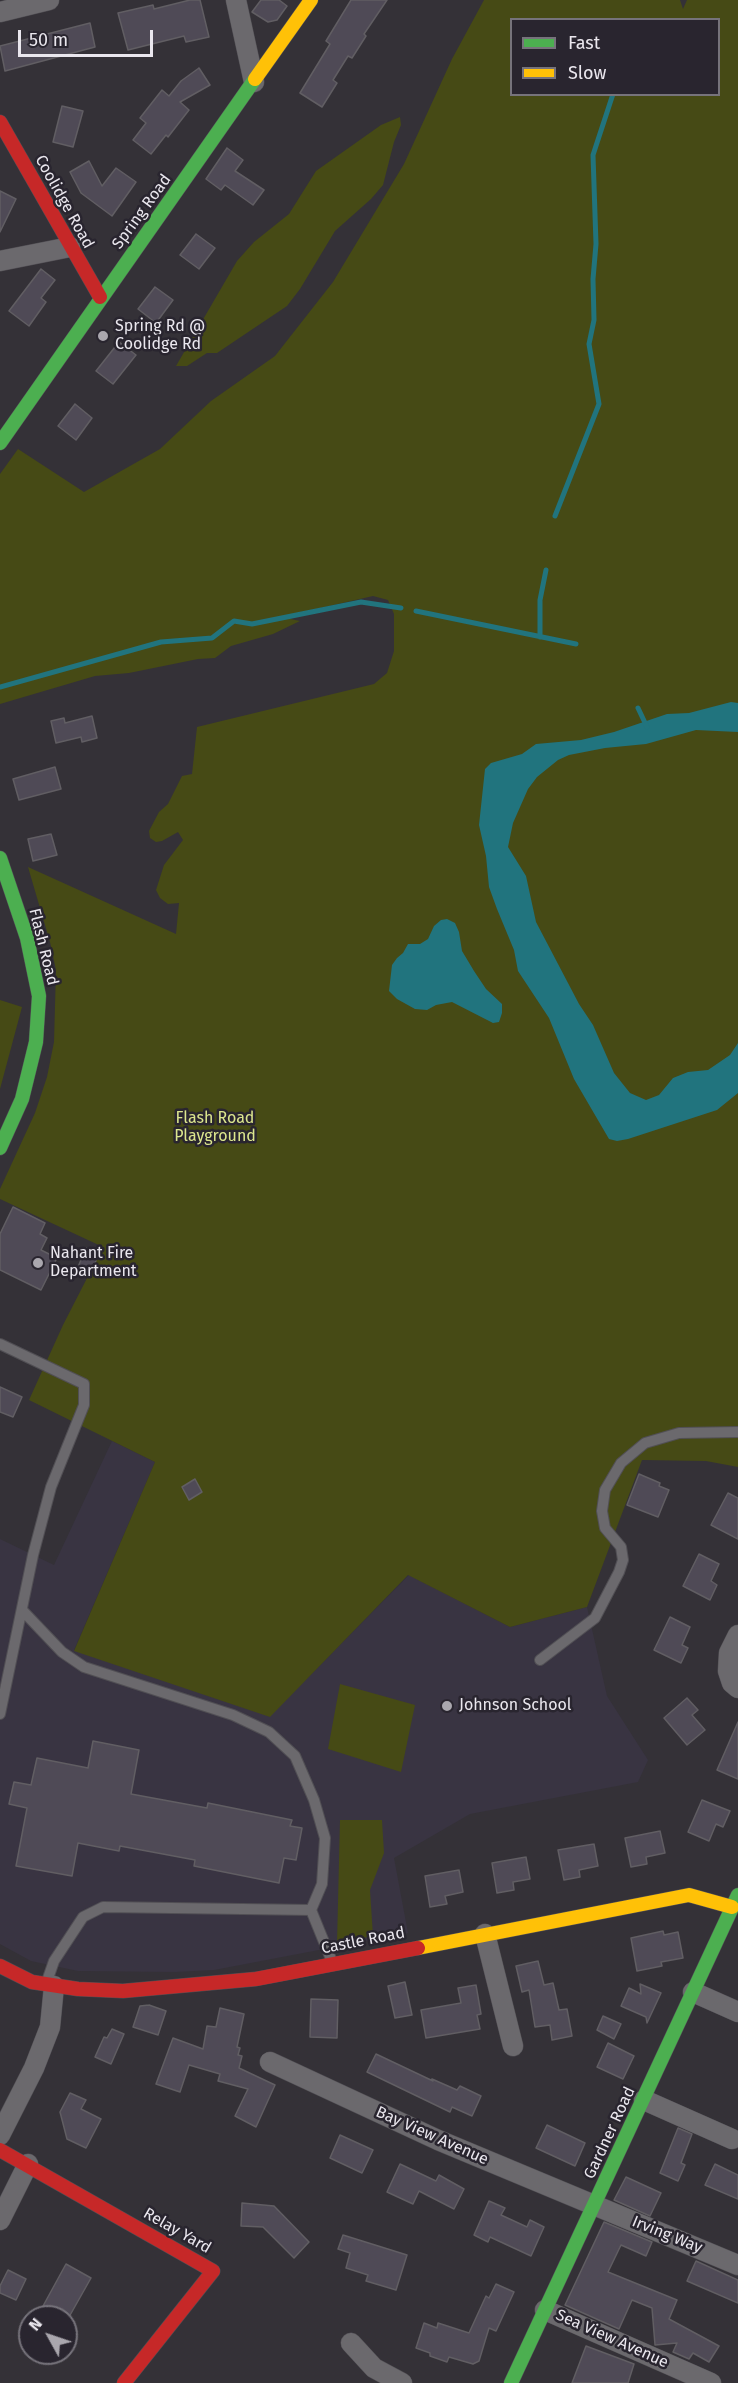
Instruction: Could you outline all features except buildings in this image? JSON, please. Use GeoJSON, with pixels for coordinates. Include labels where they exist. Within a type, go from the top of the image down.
{"type":"FeatureCollection","features":[{"type":"Feature","properties":{"kind":"street"},"geometry":{"type":"LineString","coordinates":[[0,12],[49,0]]}},
{"type":"Feature","properties":{"kind":"street"},"geometry":{"type":"LineString","coordinates":[[236,0],[254,82]]}},
{"type":"Feature","properties":{"kind":"street","name":"Spring Road"},"geometry":{"type":"LineString","coordinates":[[0,443],[100,297],[311,0]]}},
{"type":"Feature","properties":{"kind":"street","name":"Coolidge Road"},"geometry":{"type":"LineString","coordinates":[[0,122],[100,297]]}},
{"type":"Feature","properties":{"kind":"street"},"geometry":{"type":"LineString","coordinates":[[0,261],[70,247]]}},
{"type":"Feature","properties":{"kind":"street","name":"Flash Road"},"geometry":{"type":"LineString","coordinates":[[0,858],[27,938],[39,996],[36,1042],[31,1065],[22,1099],[0,1148]]}},
{"type":"Feature","properties":{"kind":"street"},"geometry":{"type":"LineString","coordinates":[[738,1635],[729,1653],[728,1671],[732,1683],[738,1688]]}},
{"type":"Feature","properties":{"kind":"street","name":"Castle Road"},"geometry":{"type":"LineString","coordinates":[[0,1966],[32,1982],[50,1986],[134,1990],[256,1979],[689,1895],[735,1901]]}},
{"type":"Feature","properties":{"kind":"street","name":"Gardner Road"},"geometry":{"type":"LineString","coordinates":[[512,2383],[735,1901]]}},
{"type":"Feature","properties":{"kind":"street"},"geometry":{"type":"LineString","coordinates":[[485,1934],[513,2046]]}},
{"type":"Feature","properties":{"kind":"street"},"geometry":{"type":"LineString","coordinates":[[0,2135],[34,2068],[50,2027],[50,1986]]}},
{"type":"Feature","properties":{"kind":"street"},"geometry":{"type":"LineString","coordinates":[[693,1992],[738,2012]]}},
{"type":"Feature","properties":{"kind":"street","name":"Bay View Avenue"},"geometry":{"type":"LineString","coordinates":[[270,2062],[438,2140],[595,2205]]}},
{"type":"Feature","properties":{"kind":"street"},"geometry":{"type":"LineString","coordinates":[[644,2100],[732,2139]]}},
{"type":"Feature","properties":{"kind":"street","name":"Relay Yard"},"geometry":{"type":"LineString","coordinates":[[0,2150],[213,2271],[124,2383]]}},
{"type":"Feature","properties":{"kind":"street"},"geometry":{"type":"LineString","coordinates":[[0,2220],[28,2164]]}},
{"type":"Feature","properties":{"kind":"street","name":"Irving Way"},"geometry":{"type":"LineString","coordinates":[[595,2205],[738,2265]]}},
{"type":"Feature","properties":{"kind":"street","name":"Sea View Avenue"},"geometry":{"type":"LineString","coordinates":[[545,2310],[711,2383]]}},
{"type":"Feature","properties":{"kind":"street"},"geometry":{"type":"LineString","coordinates":[[351,2343],[374,2368],[402,2383]]}},
{"type":"Feature","properties":{"kind":"lane"},"geometry":{"type":"LineString","coordinates":[[0,1344],[84,1384],[84,1405],[51,1487],[33,1555],[0,1714]]}},
{"type":"Feature","properties":{"kind":"lane"},"geometry":{"type":"LineString","coordinates":[[540,1660],[595,1618],[619,1572],[623,1560],[621,1547],[604,1528],[602,1511],[605,1490],[621,1463],[645,1443],[679,1433],[738,1432]]}},
{"type":"Feature","properties":{"kind":"lane"},"geometry":{"type":"LineString","coordinates":[[22,1610],[62,1652],[84,1667],[233,1715],[268,1732],[294,1756],[314,1800],[325,1838],[322,1884],[311,1910],[333,1964]]}},
{"type":"Feature","properties":{"kind":"lane"},"geometry":{"type":"LineString","coordinates":[[50,1986],[54,1961],[83,1917],[103,1907],[311,1910]]}},
{"type":"Feature","properties":{"kind":"shaded area","name":"Johnson School"},"geometry":{"type":"Polygon","coordinates":[[[112,1441],[155,1462],[74,1650],[270,1716],[409,1575],[510,1627],[587,1607],[607,1696],[648,1760],[638,1782],[470,1814],[394,1858],[408,1933],[214,1970],[175,1972],[78,1971],[31,1961],[0,1944],[0,1539],[54,1565],[112,1441]]]}},
{"type":"Feature","properties":{"kind":"green space","name":"Flash Road Playground"},"geometry":{"type":"Polygon","coordinates":[[[484,0],[680,0],[683,9],[687,0],[738,0],[738,1467],[706,1461],[642,1460],[587,1607],[510,1627],[408,1575],[270,1717],[74,1651],[155,1462],[29,1400],[63,1325],[103,1247],[0,1199],[0,1189],[35,1113],[47,1077],[54,1042],[56,970],[28,867],[176,934],[179,903],[168,904],[160,898],[156,890],[164,865],[183,840],[178,832],[156,842],[150,838],[149,831],[159,812],[168,804],[182,776],[192,774],[197,727],[374,684],[387,673],[394,651],[394,614],[388,600],[373,596],[281,617],[300,621],[273,634],[231,646],[215,658],[198,659],[129,673],[95,676],[0,704],[0,474],[18,449],[84,492],[160,449],[211,401],[275,356],[333,282],[404,164],[452,59],[484,0]]]}},
{"type":"Feature","properties":{"kind":"green space"},"geometry":{"type":"Polygon","coordinates":[[[400,117],[401,125],[394,142],[383,185],[371,199],[335,231],[287,306],[217,353],[207,353],[187,366],[176,366],[237,261],[254,242],[289,214],[316,171],[381,125],[400,117]]]}},
{"type":"Feature","properties":{"kind":"green space"},"geometry":{"type":"Polygon","coordinates":[[[0,1000],[22,1007],[0,1089],[0,1000]]]}},
{"type":"Feature","properties":{"kind":"green space"},"geometry":{"type":"Polygon","coordinates":[[[340,1684],[415,1705],[401,1772],[328,1749],[340,1684]]]}},
{"type":"Feature","properties":{"kind":"green space"},"geometry":{"type":"Polygon","coordinates":[[[340,1820],[382,1820],[384,1853],[370,1890],[373,1936],[337,1943],[340,1820]]]}},
{"type":"Feature","properties":{"kind":"water"},"geometry":{"type":"Polygon","coordinates":[[[731,702],[738,703],[738,732],[696,730],[646,744],[605,748],[569,755],[558,760],[537,777],[528,789],[513,823],[508,847],[526,876],[536,922],[579,1004],[593,1025],[614,1073],[630,1093],[646,1100],[659,1095],[673,1078],[688,1072],[708,1070],[730,1055],[738,1043],[738,1093],[717,1110],[628,1139],[617,1141],[609,1139],[574,1079],[549,1018],[518,971],[514,950],[489,887],[486,856],[479,825],[485,769],[491,763],[522,754],[536,744],[581,740],[614,732],[667,714],[689,713],[731,702]]]}},
{"type":"Feature","properties":{"kind":"water"},"geometry":{"type":"Polygon","coordinates":[[[447,919],[455,923],[462,951],[474,971],[486,989],[502,1004],[499,1022],[493,1023],[452,1002],[436,1005],[427,1010],[415,1009],[397,999],[389,991],[392,965],[408,944],[420,944],[428,939],[434,926],[441,920],[447,919]]]}},
{"type":"Feature","properties":{"kind":"waterway"},"geometry":{"type":"LineString","coordinates":[[555,516],[599,404],[589,344],[594,320],[593,279],[596,244],[593,155],[612,96]]}},
{"type":"Feature","properties":{"kind":"waterway"},"geometry":{"type":"LineString","coordinates":[[540,637],[540,600],[546,570]]}},
{"type":"Feature","properties":{"kind":"waterway"},"geometry":{"type":"LineString","coordinates":[[0,687],[161,642],[212,638],[234,621],[252,624],[361,602],[401,608]]}},
{"type":"Feature","properties":{"kind":"waterway"},"geometry":{"type":"LineString","coordinates":[[416,611],[576,644]]}},
{"type":"Feature","properties":{"kind":"waterway"},"geometry":{"type":"LineString","coordinates":[[638,708],[647,727]]}},
{"type":"Feature","properties":{"kind":"traffic: fast"},"geometry":{"type":"LineString","coordinates":[[0,443],[255,79]]}},
{"type":"Feature","properties":{"kind":"traffic: fast"},"geometry":{"type":"LineString","coordinates":[[0,858],[27,938],[39,996],[36,1042],[22,1099],[0,1148]]}},
{"type":"Feature","properties":{"kind":"traffic: fast"},"geometry":{"type":"LineString","coordinates":[[511,2383],[738,1895]]}},
{"type":"Feature","properties":{"kind":"traffic: slow"},"geometry":{"type":"LineString","coordinates":[[255,79],[311,0]]}},
{"type":"Feature","properties":{"kind":"traffic: slow"},"geometry":{"type":"LineString","coordinates":[[418,1948],[689,1895],[732,1907]]}},
{"type":"Feature","properties":{"kind":"traffic: jam"},"geometry":{"type":"LineString","coordinates":[[0,122],[100,297]]}},
{"type":"Feature","properties":{"kind":"traffic: jam"},"geometry":{"type":"LineString","coordinates":[[0,1966],[32,1982],[78,1989],[123,1991],[256,1979],[418,1948]]}},
{"type":"Feature","properties":{"kind":"traffic: jam"},"geometry":{"type":"LineString","coordinates":[[0,2150],[213,2271],[124,2383]]}},
{"type":"Feature","properties":{"kind":"place","name":"Spring Rd @ Coolidge Rd"},"geometry":{"type":"Point","coordinates":[103,336]}},
{"type":"Feature","properties":{"kind":"place","name":"Nahant Fire Department"},"geometry":{"type":"Point","coordinates":[38,1263]}},
{"type":"Feature","properties":{"kind":"place","name":"Johnson School"},"geometry":{"type":"Point","coordinates":[447,1706]}}]}
